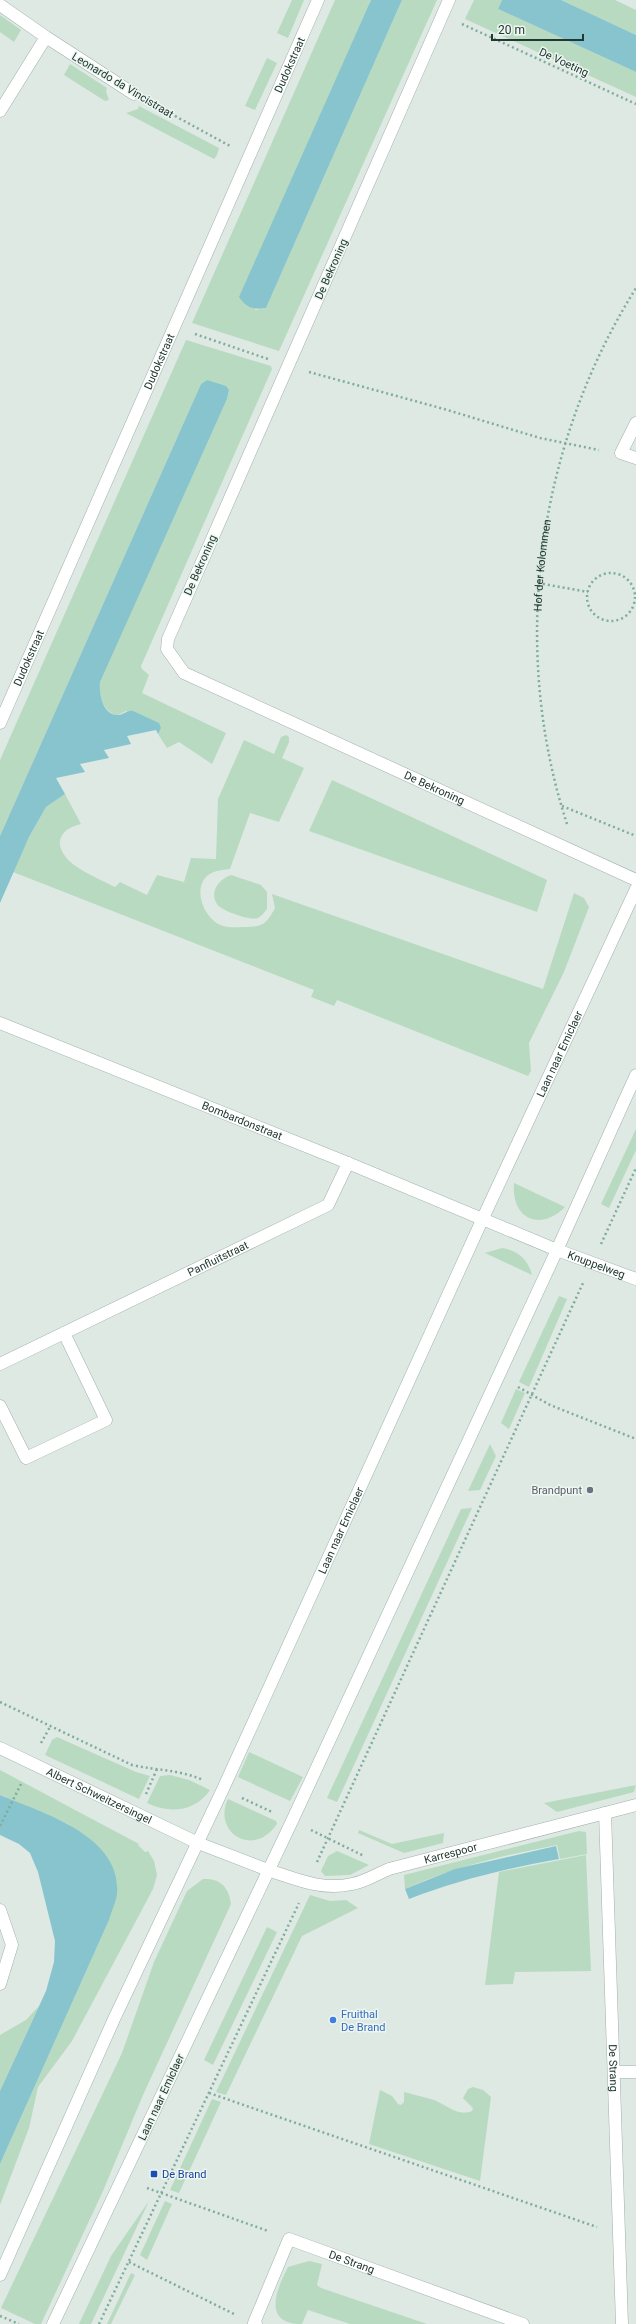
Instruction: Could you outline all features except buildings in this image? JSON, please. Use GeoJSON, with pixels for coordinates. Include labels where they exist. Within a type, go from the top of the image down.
{"type":"FeatureCollection","features":[{"type":"Feature","properties":{"kind":"street","name":"Dudokstraat"},"geometry":{"type":"LineString","coordinates":[[0,723],[176,327],[318,0]]}},
{"type":"Feature","properties":{"kind":"street","name":"De Bekroning"},"geometry":{"type":"LineString","coordinates":[[449,0],[168,639],[167,649],[173,661],[184,673],[335,741],[578,855],[636,880]]}},
{"type":"Feature","properties":{"kind":"street","name":"Leonardo da Vincistraat"},"geometry":{"type":"LineString","coordinates":[[0,5],[46,37],[134,94]]}},
{"type":"Feature","properties":{"kind":"street"},"geometry":{"type":"LineString","coordinates":[[0,111],[46,37]]}},
{"type":"Feature","properties":{"kind":"street"},"geometry":{"type":"LineString","coordinates":[[636,423],[621,453],[636,458]]}},
{"type":"Feature","properties":{"kind":"street","name":"Laan naar Emiclaer"},"geometry":{"type":"LineString","coordinates":[[0,2275],[114,2019],[223,1789],[483,1218],[636,889]]}},
{"type":"Feature","properties":{"kind":"street","name":"Bombardonstraat"},"geometry":{"type":"LineString","coordinates":[[0,1023],[348,1162],[483,1218]]}},
{"type":"Feature","properties":{"kind":"street","name":"Laan naar Emiclaer"},"geometry":{"type":"LineString","coordinates":[[54,2324],[292,1821],[557,1250],[636,1075]]}},
{"type":"Feature","properties":{"kind":"street","name":"Panfluitstraat"},"geometry":{"type":"LineString","coordinates":[[0,1364],[328,1205],[348,1162]]}},
{"type":"Feature","properties":{"kind":"street"},"geometry":{"type":"LineString","coordinates":[[483,1218],[557,1250]]}},
{"type":"Feature","properties":{"kind":"street","name":"Knuppelweg"},"geometry":{"type":"LineString","coordinates":[[557,1250],[636,1279]]}},
{"type":"Feature","properties":{"kind":"street"},"geometry":{"type":"LineString","coordinates":[[0,1406],[26,1458],[106,1420],[64,1333]]}},
{"type":"Feature","properties":{"kind":"street","name":"Albert Schweitzersingel"},"geometry":{"type":"LineString","coordinates":[[0,1748],[198,1842]]}},
{"type":"Feature","properties":{"kind":"street","name":"Karrespoor"},"geometry":{"type":"LineString","coordinates":[[268,1870],[308,1884],[332,1888],[353,1884],[389,1868],[636,1805]]}},
{"type":"Feature","properties":{"kind":"street","name":"De Strang"},"geometry":{"type":"LineString","coordinates":[[605,1813],[622,2324]]}},
{"type":"Feature","properties":{"kind":"street"},"geometry":{"type":"LineString","coordinates":[[198,1842],[268,1870]]}},
{"type":"Feature","properties":{"kind":"street"},"geometry":{"type":"LineString","coordinates":[[0,1910],[12,1945],[0,1984]]}},
{"type":"Feature","properties":{"kind":"street"},"geometry":{"type":"LineString","coordinates":[[614,2072],[636,2072]]}},
{"type":"Feature","properties":{"kind":"street"},"geometry":{"type":"LineString","coordinates":[[255,2324],[289,2239]]}},
{"type":"Feature","properties":{"kind":"street","name":"De Strang"},"geometry":{"type":"LineString","coordinates":[[289,2239],[523,2324]]}},
{"type":"Feature","properties":{"kind":"path","name":"De Voeting"},"geometry":{"type":"LineString","coordinates":[[442,16],[636,104]]}},
{"type":"Feature","properties":{"kind":"path","name":"Leonardo da Vincistraat"},"geometry":{"type":"LineString","coordinates":[[134,94],[251,156]]}},
{"type":"Feature","properties":{"kind":"path","name":"Hof der Kolommen"},"geometry":{"type":"LineString","coordinates":[[578,855],[561,806],[549,754],[541,702],[537,650],[538,583],[550,500],[565,442],[581,396],[601,350],[636,288]]}},
{"type":"Feature","properties":{"kind":"path"},"geometry":{"type":"LineString","coordinates":[[176,327],[289,366],[444,409],[540,438],[565,442],[596,450],[621,453]]}},
{"type":"Feature","properties":{"kind":"path"},"geometry":{"type":"LineString","coordinates":[[615,573],[624,577],[631,583],[635,592],[635,602],[631,610],[624,618],[615,621],[604,620],[596,616],[590,609],[587,601],[588,592],[597,577],[615,573]]}},
{"type":"Feature","properties":{"kind":"path"},"geometry":{"type":"LineString","coordinates":[[538,583],[588,592]]}},
{"type":"Feature","properties":{"kind":"path"},"geometry":{"type":"LineString","coordinates":[[561,806],[636,836]]}},
{"type":"Feature","properties":{"kind":"path"},"geometry":{"type":"LineString","coordinates":[[99,2324],[308,1884],[636,1168]]}},
{"type":"Feature","properties":{"kind":"path"},"geometry":{"type":"LineString","coordinates":[[498,1377],[550,1405],[636,1439]]}},
{"type":"Feature","properties":{"kind":"path"},"geometry":{"type":"LineString","coordinates":[[0,1702],[132,1765],[152,1770],[168,1769],[185,1772],[329,1837],[389,1868]]}},
{"type":"Feature","properties":{"kind":"path"},"geometry":{"type":"LineString","coordinates":[[0,1826],[18,1789]]}},
{"type":"Feature","properties":{"kind":"path"},"geometry":{"type":"LineString","coordinates":[[209,2093],[599,2228]]}},
{"type":"Feature","properties":{"kind":"path"},"geometry":{"type":"LineString","coordinates":[[147,2188],[289,2239]]}},
{"type":"Feature","properties":{"kind":"path"},"geometry":{"type":"LineString","coordinates":[[129,2262],[255,2324]]}},
{"type":"Feature","properties":{"kind":"path"},"geometry":{"type":"LineString","coordinates":[[0,2316],[19,2324]]}},
{"type":"Feature","properties":{"kind":"green space"},"geometry":{"type":"Polygon","coordinates":[[[292,0],[304,0],[288,38],[277,33],[292,0]]]}},
{"type":"Feature","properties":{"kind":"green space"},"geometry":{"type":"Polygon","coordinates":[[[335,0],[371,0],[255,310],[266,308],[402,0],[437,0],[279,351],[192,323],[335,0]]]}},
{"type":"Feature","properties":{"kind":"green space"},"geometry":{"type":"Polygon","coordinates":[[[474,0],[502,0],[498,9],[636,72],[636,97],[465,19],[474,0]]]}},
{"type":"Feature","properties":{"kind":"green space"},"geometry":{"type":"Polygon","coordinates":[[[561,0],[615,0],[636,10],[636,35],[561,0]]]}},
{"type":"Feature","properties":{"kind":"green space"},"geometry":{"type":"Polygon","coordinates":[[[0,15],[21,30],[14,42],[0,32],[0,15]]]}},
{"type":"Feature","properties":{"kind":"green space"},"geometry":{"type":"Polygon","coordinates":[[[267,58],[277,63],[255,110],[245,106],[267,58]]]}},
{"type":"Feature","properties":{"kind":"green space"},"geometry":{"type":"Polygon","coordinates":[[[70,64],[107,88],[106,91],[109,100],[105,101],[64,75],[70,64]]]}},
{"type":"Feature","properties":{"kind":"green space"},"geometry":{"type":"Polygon","coordinates":[[[139,106],[219,148],[217,155],[214,159],[126,113],[138,109],[139,106]]]}},
{"type":"Feature","properties":{"kind":"green space"},"geometry":{"type":"Polygon","coordinates":[[[186,340],[271,366],[272,369],[141,666],[142,669],[149,675],[142,693],[226,733],[212,764],[179,742],[167,748],[158,734],[161,727],[126,711],[118,715],[113,713],[105,706],[100,695],[101,678],[227,399],[229,390],[207,380],[201,384],[0,836],[0,760],[186,340]]]}},
{"type":"Feature","properties":{"kind":"green space"},"geometry":{"type":"Polygon","coordinates":[[[286,735],[289,737],[289,742],[282,758],[304,768],[279,822],[250,813],[230,869],[213,872],[205,878],[200,891],[203,906],[207,913],[217,923],[228,927],[250,927],[263,924],[275,908],[272,894],[543,989],[574,893],[584,898],[589,907],[564,972],[529,1043],[531,1071],[528,1076],[337,1000],[334,1006],[311,997],[314,990],[13,872],[29,837],[46,807],[65,794],[81,824],[72,827],[61,837],[61,849],[64,855],[77,867],[115,887],[120,882],[147,895],[157,875],[184,882],[191,858],[216,859],[218,799],[244,740],[274,754],[281,737],[286,735]]]}},
{"type":"Feature","properties":{"kind":"green space"},"geometry":{"type":"Polygon","coordinates":[[[332,780],[547,880],[537,912],[309,831],[332,780]]]}},
{"type":"Feature","properties":{"kind":"green space"},"geometry":{"type":"Polygon","coordinates":[[[231,875],[261,885],[267,892],[267,909],[258,918],[254,919],[236,915],[224,910],[217,904],[214,895],[216,886],[231,875]]]}},
{"type":"Feature","properties":{"kind":"green space"},"geometry":{"type":"Polygon","coordinates":[[[636,1129],[636,1150],[609,1208],[601,1204],[636,1129]]]}},
{"type":"Feature","properties":{"kind":"green space"},"geometry":{"type":"Polygon","coordinates":[[[514,1183],[565,1207],[556,1215],[546,1219],[537,1220],[529,1218],[522,1213],[517,1205],[514,1195],[514,1183]]]}},
{"type":"Feature","properties":{"kind":"green space"},"geometry":{"type":"Polygon","coordinates":[[[502,1248],[517,1253],[521,1256],[528,1264],[532,1275],[485,1253],[502,1248]]]}},
{"type":"Feature","properties":{"kind":"green space"},"geometry":{"type":"Polygon","coordinates":[[[559,1296],[567,1299],[529,1387],[519,1382],[559,1296]]]}},
{"type":"Feature","properties":{"kind":"green space"},"geometry":{"type":"Polygon","coordinates":[[[516,1389],[525,1393],[509,1429],[501,1423],[516,1389]]]}},
{"type":"Feature","properties":{"kind":"green space"},"geometry":{"type":"Polygon","coordinates":[[[490,1444],[496,1456],[480,1490],[468,1491],[490,1444]]]}},
{"type":"Feature","properties":{"kind":"green space"},"geometry":{"type":"Polygon","coordinates":[[[472,1508],[337,1802],[327,1798],[461,1509],[472,1508]]]}},
{"type":"Feature","properties":{"kind":"green space"},"geometry":{"type":"Polygon","coordinates":[[[57,1737],[136,1772],[150,1776],[139,1799],[45,1755],[52,1740],[57,1737]]]}},
{"type":"Feature","properties":{"kind":"green space"},"geometry":{"type":"Polygon","coordinates":[[[249,1752],[303,1777],[290,1801],[238,1777],[249,1752]]]}},
{"type":"Feature","properties":{"kind":"green space"},"geometry":{"type":"Polygon","coordinates":[[[0,1770],[139,1844],[138,1845],[145,1852],[148,1851],[154,1861],[157,1875],[153,1889],[72,2041],[38,2087],[29,2128],[0,2205],[0,2164],[109,1920],[68,1824],[0,1795],[0,1770]]]}},
{"type":"Feature","properties":{"kind":"green space"},"geometry":{"type":"Polygon","coordinates":[[[170,1775],[189,1780],[210,1790],[197,1803],[181,1809],[164,1809],[147,1803],[160,1776],[170,1775]]]}},
{"type":"Feature","properties":{"kind":"green space"},"geometry":{"type":"Polygon","coordinates":[[[636,1785],[634,1792],[557,1812],[544,1803],[636,1785]]]}},
{"type":"Feature","properties":{"kind":"green space"},"geometry":{"type":"Polygon","coordinates":[[[228,1799],[276,1821],[277,1824],[267,1834],[257,1840],[247,1840],[238,1837],[230,1831],[226,1822],[225,1811],[228,1799]]]}},
{"type":"Feature","properties":{"kind":"green space"},"geometry":{"type":"Polygon","coordinates":[[[359,1830],[392,1844],[444,1833],[443,1843],[404,1853],[358,1833],[359,1830]]]}},
{"type":"Feature","properties":{"kind":"green space"},"geometry":{"type":"Polygon","coordinates":[[[579,1831],[586,1832],[587,1854],[560,1859],[557,1845],[480,1862],[442,1874],[405,1889],[404,1875],[579,1831]]]}},
{"type":"Feature","properties":{"kind":"green space"},"geometry":{"type":"Polygon","coordinates":[[[337,1851],[369,1865],[350,1875],[325,1876],[321,1871],[328,1856],[337,1851]]]}},
{"type":"Feature","properties":{"kind":"green space"},"geometry":{"type":"Polygon","coordinates":[[[586,1855],[591,1971],[515,1972],[513,1984],[485,1985],[499,1872],[586,1855]]]}},
{"type":"Feature","properties":{"kind":"green space"},"geometry":{"type":"Polygon","coordinates":[[[203,1879],[215,1880],[223,1885],[228,1893],[231,1904],[143,2095],[103,2191],[41,2324],[35,2324],[1,2308],[122,2053],[154,1962],[187,1891],[203,1879]]]}},
{"type":"Feature","properties":{"kind":"green space"},"geometry":{"type":"Polygon","coordinates":[[[310,1895],[330,1901],[346,1900],[358,1908],[302,1936],[226,2095],[216,2092],[310,1895]]]}},
{"type":"Feature","properties":{"kind":"green space"},"geometry":{"type":"Polygon","coordinates":[[[267,1927],[277,1932],[213,2065],[204,2060],[267,1927]]]}},
{"type":"Feature","properties":{"kind":"green space"},"geometry":{"type":"Polygon","coordinates":[[[39,2006],[0,2091],[0,2035],[26,2020],[39,2006]]]}},
{"type":"Feature","properties":{"kind":"green space"},"geometry":{"type":"Polygon","coordinates":[[[473,2087],[483,2090],[491,2097],[480,2181],[369,2144],[380,2090],[392,2096],[398,2104],[401,2105],[404,2102],[404,2092],[434,2100],[462,2113],[472,2111],[473,2108],[463,2098],[468,2089],[473,2087]]]}},
{"type":"Feature","properties":{"kind":"green space"},"geometry":{"type":"Polygon","coordinates":[[[212,2099],[221,2102],[179,2193],[170,2190],[212,2099]]]}},
{"type":"Feature","properties":{"kind":"green space"},"geometry":{"type":"Polygon","coordinates":[[[149,2201],[91,2324],[79,2324],[111,2256],[149,2201]]]}},
{"type":"Feature","properties":{"kind":"green space"},"geometry":{"type":"Polygon","coordinates":[[[165,2201],[172,2204],[147,2260],[140,2255],[165,2201]]]}},
{"type":"Feature","properties":{"kind":"green space"},"geometry":{"type":"Polygon","coordinates":[[[309,2261],[322,2264],[317,2285],[321,2288],[427,2324],[350,2324],[308,2310],[302,2324],[289,2322],[281,2318],[277,2312],[277,2295],[288,2267],[309,2261]]]}},
{"type":"Feature","properties":{"kind":"green space"},"geometry":{"type":"Polygon","coordinates":[[[131,2273],[135,2275],[111,2324],[107,2324],[131,2273]]]}},
{"type":"Feature","properties":{"kind":"water"},"geometry":{"type":"Polygon","coordinates":[[[371,0],[402,0],[266,308],[257,309],[248,306],[239,297],[371,0]]]}},
{"type":"Feature","properties":{"kind":"water"},"geometry":{"type":"Polygon","coordinates":[[[502,0],[561,0],[636,35],[636,72],[498,9],[502,0]]]}},
{"type":"Feature","properties":{"kind":"water"},"geometry":{"type":"Polygon","coordinates":[[[207,380],[226,386],[229,390],[227,399],[100,682],[101,697],[108,711],[118,715],[133,711],[159,723],[161,728],[158,734],[156,730],[127,736],[131,744],[104,750],[109,758],[80,764],[85,772],[56,778],[65,794],[46,807],[29,837],[0,903],[0,836],[201,384],[207,380]]]}},
{"type":"Feature","properties":{"kind":"water"},"geometry":{"type":"Polygon","coordinates":[[[0,1795],[57,1819],[76,1829],[93,1841],[107,1856],[115,1874],[117,1894],[109,1920],[0,2164],[0,2091],[46,1991],[54,1962],[55,1941],[38,1872],[30,1853],[19,1844],[0,1835],[0,1795]]]}},
{"type":"Feature","properties":{"kind":"water"},"geometry":{"type":"Polygon","coordinates":[[[556,1846],[559,1859],[483,1875],[409,1899],[405,1889],[455,1869],[556,1846]]]}},
{"type":"Feature","properties":{"kind":"place","name":"Brandpunt"},"geometry":{"type":"Point","coordinates":[590,1490]}},
{"type":"Feature","properties":{"kind":"place","name":"Fruithal De Brand"},"geometry":{"type":"Point","coordinates":[333,2020]}},
{"type":"Feature","properties":{"kind":"place","name":"De Brand"},"geometry":{"type":"Point","coordinates":[154,2174]}}]}
